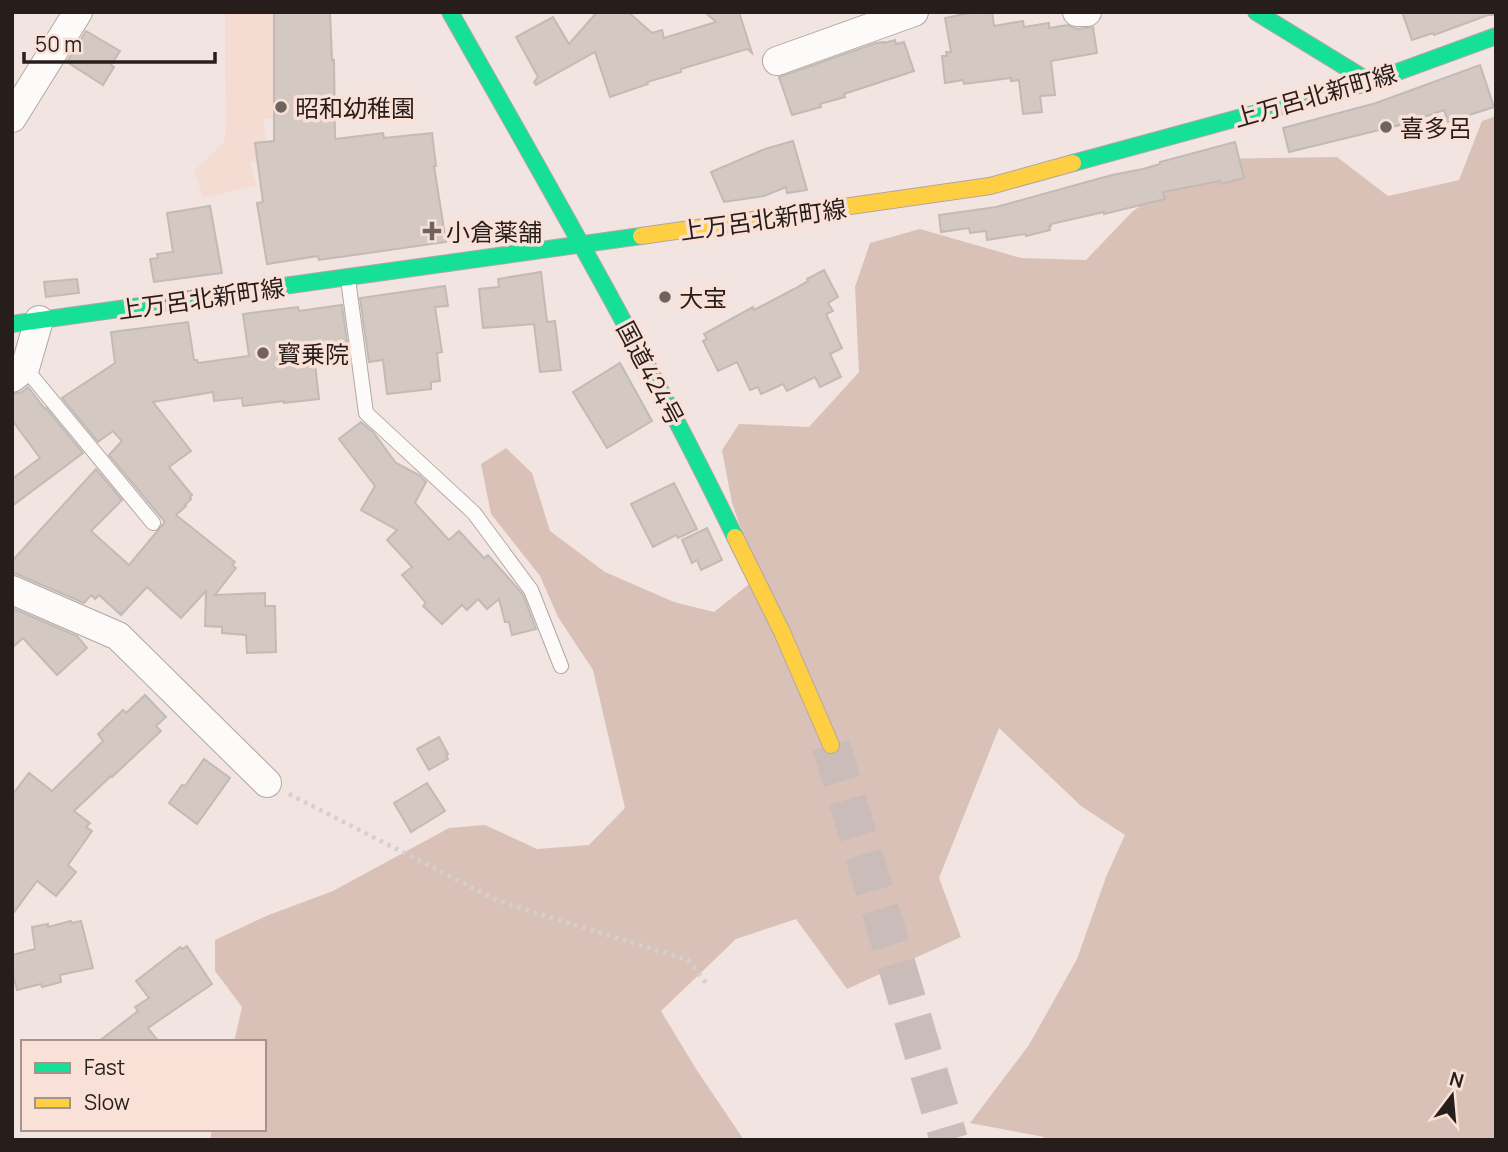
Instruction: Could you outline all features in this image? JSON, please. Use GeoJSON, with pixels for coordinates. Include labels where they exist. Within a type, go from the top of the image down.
{"type":"FeatureCollection","features":[{"type":"Feature","properties":{"kind":"main road","name":"国道424号"},"geometry":{"type":"LineString","coordinates":[[450,12],[582,245],[702,469],[782,632],[831,745]]}},
{"type":"Feature","properties":{"kind":"main road"},"geometry":{"type":"LineString","coordinates":[[1256,12],[1370,82]]}},
{"type":"Feature","properties":{"kind":"main road","name":"上万呂北新町線"},"geometry":{"type":"LineString","coordinates":[[26,322],[990,186],[1370,82],[1496,36]]}},
{"type":"Feature","properties":{"kind":"street"},"geometry":{"type":"LineString","coordinates":[[12,118],[78,12]]}},
{"type":"Feature","properties":{"kind":"street"},"geometry":{"type":"LineString","coordinates":[[777,61],[914,12]]}},
{"type":"Feature","properties":{"kind":"street"},"geometry":{"type":"LineString","coordinates":[[1077,12],[1087,12]]}},
{"type":"Feature","properties":{"kind":"street"},"geometry":{"type":"LineString","coordinates":[[19,373],[26,322]]}},
{"type":"Feature","properties":{"kind":"street"},"geometry":{"type":"LineString","coordinates":[[12,590],[118,636],[267,783]]}},
{"type":"Feature","properties":{"kind":"lane"},"geometry":{"type":"LineString","coordinates":[[348,278],[366,413],[474,513],[531,590],[561,666]]}},
{"type":"Feature","properties":{"kind":"lane"},"geometry":{"type":"LineString","coordinates":[[19,373],[153,523]]}},
{"type":"Feature","properties":{"kind":"path"},"geometry":{"type":"LineString","coordinates":[[267,783],[498,901],[688,960],[707,984]]}},
{"type":"Feature","properties":{"kind":"shaded area","name":"昭和幼稚園"},"geometry":{"type":"Polygon","coordinates":[[[225,12],[330,12],[335,118],[263,119],[269,159],[250,162],[257,185],[203,198],[194,171],[224,142],[226,130],[225,12]]]}},
{"type":"Feature","properties":{"kind":"shaded area"},"geometry":{"type":"Polygon","coordinates":[[[1496,116],[1496,1140],[1043,1140],[1044,1137],[970,1123],[1029,1045],[1077,959],[1106,877],[1125,835],[1081,806],[999,728],[939,878],[961,937],[847,989],[796,919],[736,939],[661,1011],[744,1140],[210,1140],[212,1131],[266,1131],[266,1040],[234,1040],[242,1007],[215,971],[215,940],[266,916],[333,891],[449,828],[485,825],[537,849],[589,845],[625,808],[593,670],[558,617],[540,576],[491,514],[481,464],[506,448],[532,473],[550,531],[605,572],[674,602],[714,612],[758,577],[732,503],[722,450],[739,424],[809,427],[859,372],[855,287],[870,243],[920,229],[1021,258],[1086,260],[1132,212],[1203,159],[1337,157],[1388,196],[1459,180],[1482,121],[1496,116]]]}},
{"type":"Feature","properties":{"kind":"building"},"geometry":{"type":"Polygon","coordinates":[[[274,12],[330,12],[334,60],[335,139],[383,133],[384,138],[432,133],[434,166],[446,242],[319,260],[318,256],[267,264],[257,203],[263,202],[255,143],[274,141],[274,12]]]}},
{"type":"Feature","properties":{"kind":"building"},"geometry":{"type":"Polygon","coordinates":[[[597,12],[628,12],[652,33],[662,30],[664,38],[716,22],[705,12],[739,12],[752,53],[747,49],[681,69],[681,72],[610,97],[595,52],[536,85],[534,82],[538,77],[516,37],[553,17],[569,44],[597,12]]]}},
{"type":"Feature","properties":{"kind":"building"},"geometry":{"type":"Polygon","coordinates":[[[974,12],[992,12],[994,26],[1023,21],[1024,27],[1049,23],[1049,28],[1068,25],[1077,29],[1093,27],[1097,53],[1051,61],[1055,95],[1040,96],[1042,112],[1023,114],[1019,80],[1011,81],[1011,78],[964,84],[963,80],[945,83],[942,56],[951,52],[945,18],[974,12]]]}},
{"type":"Feature","properties":{"kind":"building"},"geometry":{"type":"Polygon","coordinates":[[[1402,12],[1496,12],[1496,15],[1488,15],[1434,35],[1433,33],[1412,40],[1402,12]]]}},
{"type":"Feature","properties":{"kind":"building"},"geometry":{"type":"Polygon","coordinates":[[[86,31],[120,51],[103,85],[67,62],[86,31]]]}},
{"type":"Feature","properties":{"kind":"building"},"geometry":{"type":"Polygon","coordinates":[[[895,40],[896,44],[904,42],[914,71],[844,94],[845,97],[820,104],[821,107],[792,115],[779,77],[876,43],[895,40]]]}},
{"type":"Feature","properties":{"kind":"building"},"geometry":{"type":"Polygon","coordinates":[[[1480,65],[1494,107],[1448,122],[1444,110],[1404,124],[1289,152],[1283,128],[1376,103],[1480,65]]]}},
{"type":"Feature","properties":{"kind":"building"},"geometry":{"type":"Polygon","coordinates":[[[793,141],[807,190],[787,193],[786,187],[764,196],[724,202],[711,172],[765,149],[793,141]]]}},
{"type":"Feature","properties":{"kind":"building"},"geometry":{"type":"Polygon","coordinates":[[[1235,142],[1244,178],[1163,192],[1165,199],[1051,224],[1050,230],[1026,236],[987,240],[986,231],[970,233],[969,228],[941,232],[939,215],[996,207],[1235,142]]]}},
{"type":"Feature","properties":{"kind":"building"},"geometry":{"type":"Polygon","coordinates":[[[210,206],[222,273],[154,282],[150,259],[158,258],[157,254],[173,252],[167,213],[210,206]]]}},
{"type":"Feature","properties":{"kind":"building"},"geometry":{"type":"Polygon","coordinates":[[[824,270],[838,297],[828,303],[833,311],[826,314],[842,348],[830,354],[841,377],[820,387],[815,377],[787,391],[783,384],[761,394],[758,387],[750,390],[737,362],[718,371],[703,341],[707,339],[704,334],[753,307],[754,310],[794,289],[824,270]]]}},
{"type":"Feature","properties":{"kind":"building"},"geometry":{"type":"Polygon","coordinates":[[[541,272],[547,322],[555,321],[561,370],[540,372],[534,324],[483,328],[479,289],[499,287],[498,279],[541,272]]]}},
{"type":"Feature","properties":{"kind":"building"},"geometry":{"type":"Polygon","coordinates":[[[77,279],[79,293],[46,297],[44,282],[77,279]]]}},
{"type":"Feature","properties":{"kind":"building"},"geometry":{"type":"Polygon","coordinates":[[[445,286],[448,306],[435,307],[442,352],[437,353],[440,381],[431,382],[431,389],[387,394],[383,360],[369,362],[360,298],[445,286]]]}},
{"type":"Feature","properties":{"kind":"building"},"geometry":{"type":"Polygon","coordinates":[[[342,305],[348,350],[314,355],[319,399],[243,406],[242,398],[214,401],[213,392],[153,402],[191,451],[169,467],[192,495],[186,506],[176,515],[235,562],[232,565],[236,568],[215,595],[265,593],[265,606],[275,606],[276,652],[247,653],[246,635],[222,633],[222,627],[205,626],[206,591],[181,618],[147,587],[121,615],[99,595],[95,599],[91,595],[84,603],[12,572],[12,561],[96,469],[122,500],[91,531],[129,565],[165,522],[109,455],[122,441],[113,431],[98,442],[62,398],[115,363],[111,332],[188,322],[194,360],[198,363],[249,356],[243,314],[342,305]]]}},
{"type":"Feature","properties":{"kind":"building"},"geometry":{"type":"Polygon","coordinates":[[[620,363],[652,421],[607,448],[573,392],[620,363]]]}},
{"type":"Feature","properties":{"kind":"building"},"geometry":{"type":"Polygon","coordinates":[[[28,387],[83,453],[12,506],[12,479],[40,458],[12,420],[12,394],[22,392],[28,387]]]}},
{"type":"Feature","properties":{"kind":"building"},"geometry":{"type":"Polygon","coordinates":[[[361,422],[373,432],[396,463],[419,475],[426,482],[415,503],[449,540],[459,531],[484,558],[488,555],[519,590],[536,629],[512,635],[509,622],[505,622],[499,599],[487,609],[478,599],[467,610],[462,605],[442,624],[423,606],[426,603],[402,575],[412,567],[387,540],[397,530],[361,510],[375,486],[339,439],[361,422]]]}},
{"type":"Feature","properties":{"kind":"building"},"geometry":{"type":"Polygon","coordinates":[[[674,483],[697,529],[678,538],[676,535],[653,547],[631,504],[674,483]]]}},
{"type":"Feature","properties":{"kind":"building"},"geometry":{"type":"Polygon","coordinates":[[[707,528],[722,560],[701,570],[697,560],[692,563],[682,540],[707,528]]]}},
{"type":"Feature","properties":{"kind":"building"},"geometry":{"type":"Polygon","coordinates":[[[12,608],[77,636],[87,648],[57,675],[23,638],[12,648],[12,608]]]}},
{"type":"Feature","properties":{"kind":"building"},"geometry":{"type":"Polygon","coordinates":[[[145,695],[166,717],[156,726],[161,731],[74,811],[90,823],[86,827],[92,831],[68,865],[76,872],[56,896],[37,881],[12,915],[12,795],[29,773],[52,791],[103,741],[98,734],[123,710],[126,713],[145,695]]]}},
{"type":"Feature","properties":{"kind":"building"},"geometry":{"type":"Polygon","coordinates":[[[439,737],[448,759],[429,770],[417,749],[439,737]]]}},
{"type":"Feature","properties":{"kind":"building"},"geometry":{"type":"Polygon","coordinates":[[[204,759],[230,778],[197,824],[169,803],[204,759]]]}},
{"type":"Feature","properties":{"kind":"building"},"geometry":{"type":"Polygon","coordinates":[[[427,783],[445,811],[411,832],[394,803],[427,783]]]}},
{"type":"Feature","properties":{"kind":"building"},"geometry":{"type":"Polygon","coordinates":[[[81,921],[93,968],[60,975],[61,982],[17,990],[12,971],[12,955],[35,949],[32,927],[48,924],[48,927],[81,921]]]}},
{"type":"Feature","properties":{"kind":"building"},"geometry":{"type":"Polygon","coordinates":[[[187,946],[212,984],[148,1028],[157,1040],[101,1040],[138,1011],[135,1007],[149,998],[136,981],[180,947],[182,949],[187,946]]]}},
{"type":"Feature","properties":{"kind":"tunnel"},"geometry":{"type":"LineString","coordinates":[[831,745],[949,1140]]}},
{"type":"Feature","properties":{"kind":"traffic: fast"},"geometry":{"type":"LineString","coordinates":[[450,12],[632,338],[735,537]]}},
{"type":"Feature","properties":{"kind":"traffic: fast"},"geometry":{"type":"LineString","coordinates":[[1256,12],[1370,82]]}},
{"type":"Feature","properties":{"kind":"traffic: fast"},"geometry":{"type":"LineString","coordinates":[[1073,163],[1370,82],[1496,36]]}},
{"type":"Feature","properties":{"kind":"traffic: fast"},"geometry":{"type":"LineString","coordinates":[[12,324],[641,236]]}},
{"type":"Feature","properties":{"kind":"traffic: slow"},"geometry":{"type":"LineString","coordinates":[[641,236],[990,186],[1073,163]]}},
{"type":"Feature","properties":{"kind":"traffic: slow"},"geometry":{"type":"LineString","coordinates":[[735,537],[782,632],[831,745]]}},
{"type":"Feature","properties":{"kind":"place","name":"昭和幼稚園"},"geometry":{"type":"Point","coordinates":[281,107]}},
{"type":"Feature","properties":{"kind":"place","name":"喜多呂"},"geometry":{"type":"Point","coordinates":[1386,127]}},
{"type":"Feature","properties":{"kind":"place","name":"小倉薬舗"},"geometry":{"type":"Point","coordinates":[432,231]}},
{"type":"Feature","properties":{"kind":"place","name":"大宝"},"geometry":{"type":"Point","coordinates":[665,297]}},
{"type":"Feature","properties":{"kind":"place","name":"寳乗院"},"geometry":{"type":"Point","coordinates":[263,353]}}]}
